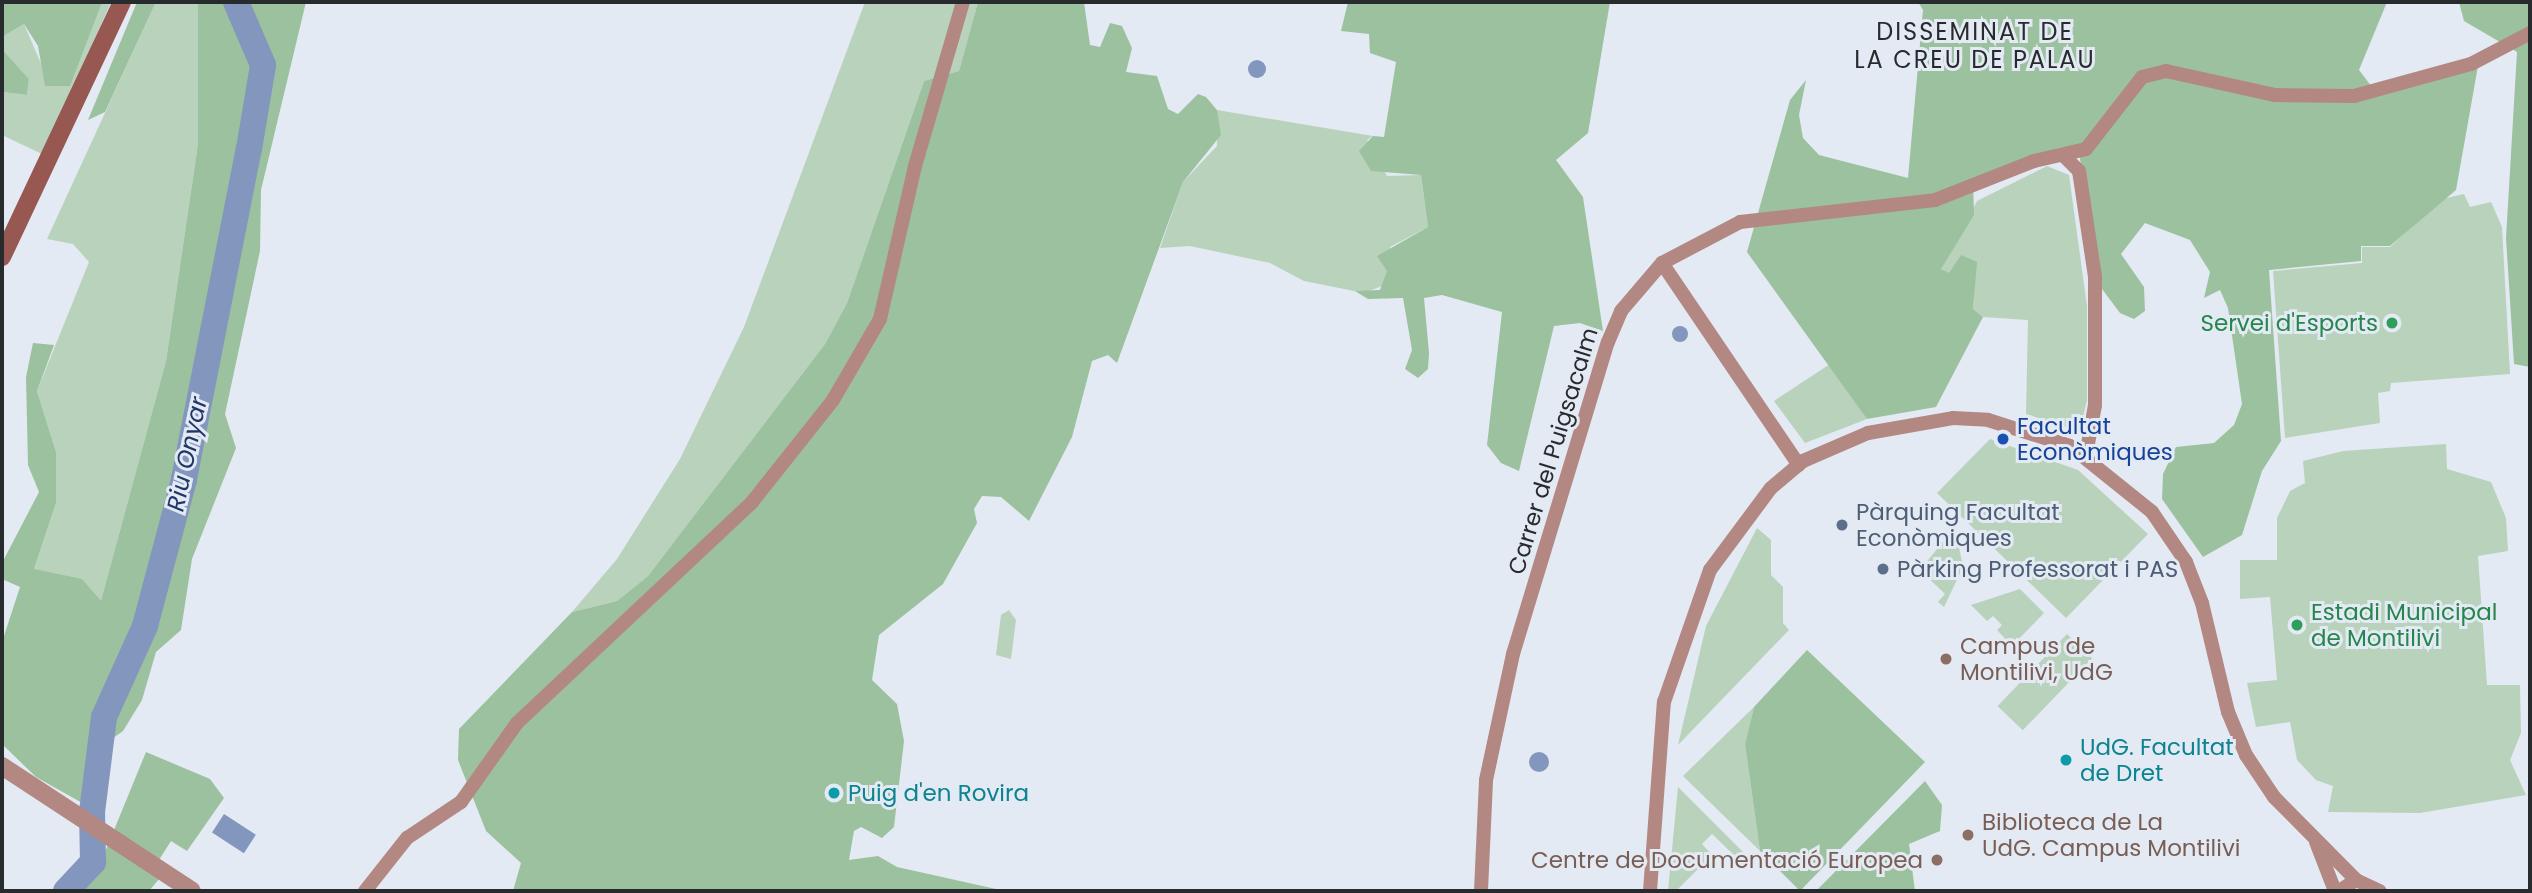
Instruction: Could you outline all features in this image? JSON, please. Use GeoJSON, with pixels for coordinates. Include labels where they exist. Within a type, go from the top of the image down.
{"type":"FeatureCollection","features":[{"type":"Feature","properties":{"kind":"main road"},"geometry":{"type":"LineString","coordinates":[[2,257],[9,230],[122,2]]}},
{"type":"Feature","properties":{"kind":"street"},"geometry":{"type":"LineString","coordinates":[[365,891],[407,838],[461,802],[517,723],[752,502],[833,400],[880,319],[915,166],[963,2]]}},
{"type":"Feature","properties":{"kind":"street","name":"Carrer del Puigsacalm"},"geometry":{"type":"LineString","coordinates":[[1481,891],[1486,780],[1513,654],[1608,342],[1621,311],[1662,263],[1740,222],[1935,200],[2064,156],[2102,134],[2142,77],[2166,71],[2275,95],[2354,96],[2471,64],[2530,33]]}},
{"type":"Feature","properties":{"kind":"street"},"geometry":{"type":"LineString","coordinates":[[2064,156],[2079,171],[2095,283],[2095,405],[2086,455]]}},
{"type":"Feature","properties":{"kind":"street"},"geometry":{"type":"LineString","coordinates":[[1662,263],[1799,465]]}},
{"type":"Feature","properties":{"kind":"street"},"geometry":{"type":"LineString","coordinates":[[1650,891],[1657,746],[1686,625],[1710,570],[1742,523],[1799,465],[1868,432],[1953,418],[2028,431],[2086,455],[2152,512],[2186,562],[2246,755],[2274,797],[2370,887]]}},
{"type":"Feature","properties":{"kind":"street"},"geometry":{"type":"LineString","coordinates":[[2,766],[192,891]]}},
{"type":"Feature","properties":{"kind":"street"},"geometry":{"type":"LineString","coordinates":[[2310,831],[2337,891],[2370,887]]}},
{"type":"Feature","properties":{"kind":"green space"},"geometry":{"type":"Polygon","coordinates":[[[2,2],[102,2],[70,86],[45,86],[38,46],[24,24],[2,37],[2,2]]]}},
{"type":"Feature","properties":{"kind":"green space"},"geometry":{"type":"Polygon","coordinates":[[[102,2],[111,2],[44,155],[2,135],[2,92],[27,95],[29,79],[2,49],[2,37],[24,24],[45,73],[102,2]]]}},
{"type":"Feature","properties":{"kind":"green space"},"geometry":{"type":"Polygon","coordinates":[[[137,2],[156,2],[105,112],[88,120],[137,2]]]}},
{"type":"Feature","properties":{"kind":"green space"},"geometry":{"type":"Polygon","coordinates":[[[156,2],[198,2],[198,144],[166,361],[101,602],[34,569],[56,503],[56,452],[37,391],[89,262],[73,244],[47,239],[156,2]]]}},
{"type":"Feature","properties":{"kind":"green space"},"geometry":{"type":"Polygon","coordinates":[[[198,2],[306,2],[261,190],[260,251],[225,414],[236,448],[192,559],[181,630],[156,652],[142,700],[123,731],[88,756],[84,804],[36,777],[2,744],[2,642],[20,587],[2,579],[2,563],[39,492],[28,465],[26,377],[33,343],[54,345],[37,391],[56,452],[56,503],[34,569],[82,579],[101,601],[166,361],[198,144],[198,2]]]}},
{"type":"Feature","properties":{"kind":"green space"},"geometry":{"type":"Polygon","coordinates":[[[865,2],[978,2],[959,71],[924,81],[847,303],[825,344],[648,576],[617,601],[572,612],[617,559],[680,459],[744,327],[865,2]]]}},
{"type":"Feature","properties":{"kind":"green space"},"geometry":{"type":"Polygon","coordinates":[[[978,2],[1084,2],[1090,45],[1100,47],[1110,23],[1122,26],[1132,48],[1126,72],[1157,76],[1168,109],[1178,114],[1198,94],[1206,97],[1217,110],[1221,135],[1183,182],[1117,363],[1108,355],[1092,361],[1072,437],[1029,521],[1001,497],[982,496],[974,509],[977,523],[943,584],[879,635],[872,680],[897,704],[904,741],[894,827],[882,838],[861,827],[854,831],[849,860],[878,856],[897,867],[1005,891],[513,891],[521,863],[486,831],[458,760],[459,729],[572,612],[617,601],[648,576],[825,344],[847,303],[924,81],[959,71],[978,2]]]}},
{"type":"Feature","properties":{"kind":"green space"},"geometry":{"type":"Polygon","coordinates":[[[1348,2],[1610,2],[1588,133],[1556,160],[1583,197],[1603,331],[1580,323],[1554,326],[1519,471],[1501,463],[1487,445],[1502,312],[1442,295],[1424,298],[1428,369],[1418,378],[1405,369],[1412,350],[1403,298],[1368,299],[1355,291],[1380,290],[1387,271],[1377,256],[1428,227],[1421,175],[1371,171],[1359,151],[1373,136],[1384,137],[1396,62],[1370,53],[1369,34],[1341,31],[1348,2]]]}},
{"type":"Feature","properties":{"kind":"green space"},"geometry":{"type":"Polygon","coordinates":[[[1918,2],[2387,2],[2359,70],[2378,95],[2478,66],[2456,190],[2390,246],[2361,246],[2361,261],[2269,270],[2281,441],[2262,471],[2242,535],[2203,557],[2162,499],[2163,474],[2176,447],[2214,443],[2234,425],[2242,404],[2228,308],[2220,290],[2204,298],[2210,272],[2190,240],[2145,223],[2121,254],[2144,287],[2145,311],[2134,319],[2120,313],[2102,289],[2078,147],[2059,148],[1973,180],[1974,215],[1941,269],[1949,273],[1961,255],[1977,262],[1973,309],[1983,317],[1936,407],[1867,419],[1747,252],[1790,100],[1806,80],[1799,115],[1803,138],[1819,155],[1908,178],[1923,10],[1918,2]]]}},
{"type":"Feature","properties":{"kind":"green space"},"geometry":{"type":"Polygon","coordinates":[[[2459,2],[2530,2],[2530,367],[2514,364],[2506,238],[2517,52],[2464,21],[2459,2]]]}},
{"type":"Feature","properties":{"kind":"green space"},"geometry":{"type":"Polygon","coordinates":[[[2,49],[29,79],[27,95],[2,92],[2,49]]]}},
{"type":"Feature","properties":{"kind":"green space"},"geometry":{"type":"Polygon","coordinates":[[[1217,110],[1373,136],[1367,140],[1387,176],[1421,175],[1428,227],[1390,247],[1387,284],[1364,293],[1304,281],[1270,263],[1190,246],[1160,248],[1183,182],[1217,146],[1217,110]]]}},
{"type":"Feature","properties":{"kind":"green space"},"geometry":{"type":"Polygon","coordinates":[[[2047,166],[2069,175],[2087,306],[2087,400],[2082,421],[2069,428],[2026,414],[2028,320],[1983,317],[1973,309],[1976,262],[1949,274],[1941,269],[1977,201],[2047,166]]]}},
{"type":"Feature","properties":{"kind":"green space","name":"Servei d'Esports"},"geometry":{"type":"Polygon","coordinates":[[[2464,194],[2470,207],[2491,202],[2502,227],[2510,374],[2391,383],[2390,391],[2378,393],[2380,423],[2285,438],[2273,271],[2362,263],[2362,247],[2390,247],[2442,199],[2464,194]]]}},
{"type":"Feature","properties":{"kind":"green space"},"geometry":{"type":"Polygon","coordinates":[[[1830,364],[1867,419],[1805,443],[1774,401],[1830,364]]]}},
{"type":"Feature","properties":{"kind":"green space"},"geometry":{"type":"Polygon","coordinates":[[[1990,439],[2078,470],[2148,534],[2066,618],[1937,493],[1990,439]]]}},
{"type":"Feature","properties":{"kind":"green space"},"geometry":{"type":"Polygon","coordinates":[[[2446,444],[2447,469],[2491,482],[2506,518],[2508,551],[2478,556],[2487,685],[2520,685],[2521,733],[2510,760],[2526,795],[2420,813],[2328,812],[2333,786],[2316,780],[2297,760],[2290,722],[2256,727],[2247,683],[2277,680],[2270,597],[2240,599],[2240,560],[2277,560],[2277,518],[2290,491],[2305,483],[2303,461],[2343,451],[2446,444]]]}},
{"type":"Feature","properties":{"kind":"green space"},"geometry":{"type":"Polygon","coordinates":[[[1955,527],[1963,567],[1944,607],[1938,602],[1945,594],[1920,570],[1955,527]]]}},
{"type":"Feature","properties":{"kind":"green space"},"geometry":{"type":"Polygon","coordinates":[[[1757,528],[1771,540],[1771,575],[1783,587],[1783,623],[1789,630],[1678,745],[1706,626],[1757,528]]]}},
{"type":"Feature","properties":{"kind":"green space"},"geometry":{"type":"Polygon","coordinates":[[[2020,589],[2044,613],[2012,646],[1997,630],[2002,625],[1993,616],[1987,621],[1971,605],[2020,589]]]}},
{"type":"Feature","properties":{"kind":"green space"},"geometry":{"type":"Polygon","coordinates":[[[1009,610],[1016,620],[1011,659],[996,655],[1001,615],[1009,610]]]}},
{"type":"Feature","properties":{"kind":"green space"},"geometry":{"type":"Polygon","coordinates":[[[2067,634],[2092,658],[2023,730],[1998,706],[2067,634]]]}},
{"type":"Feature","properties":{"kind":"green space"},"geometry":{"type":"Polygon","coordinates":[[[1807,650],[1925,762],[1800,891],[1760,851],[1745,744],[1754,707],[1807,650]]]}},
{"type":"Feature","properties":{"kind":"green space"},"geometry":{"type":"Polygon","coordinates":[[[1754,707],[1745,744],[1760,851],[1683,776],[1754,707]]]}},
{"type":"Feature","properties":{"kind":"green space"},"geometry":{"type":"Polygon","coordinates":[[[146,752],[210,779],[224,798],[187,851],[171,841],[159,860],[164,873],[149,891],[78,891],[96,874],[146,752]]]}},
{"type":"Feature","properties":{"kind":"green space"},"geometry":{"type":"Polygon","coordinates":[[[1925,781],[1942,805],[1940,831],[1909,844],[1915,891],[1816,891],[1925,781]]]}},
{"type":"Feature","properties":{"kind":"green space"},"geometry":{"type":"Polygon","coordinates":[[[1678,787],[1746,855],[1740,861],[1712,834],[1702,844],[1712,855],[1676,891],[1668,891],[1678,787]]]}},
{"type":"Feature","properties":{"kind":"water"},"geometry":{"type":"Polygon","coordinates":[[[1253,60],[1261,60],[1266,69],[1264,76],[1253,78],[1248,73],[1248,65],[1253,60]]]}},
{"type":"Feature","properties":{"kind":"water"},"geometry":{"type":"Polygon","coordinates":[[[1677,326],[1683,326],[1688,334],[1686,340],[1677,342],[1672,337],[1672,331],[1677,326]]]}},
{"type":"Feature","properties":{"kind":"water"},"geometry":{"type":"Polygon","coordinates":[[[1535,752],[1543,752],[1549,762],[1543,772],[1535,772],[1529,766],[1529,758],[1535,752]]]}},
{"type":"Feature","properties":{"kind":"water"},"geometry":{"type":"Polygon","coordinates":[[[224,814],[256,835],[244,853],[212,832],[224,814]]]}},
{"type":"Feature","properties":{"kind":"waterway","name":"Riu Onyar"},"geometry":{"type":"LineString","coordinates":[[66,891],[93,862],[92,812],[104,717],[145,626],[184,479],[249,149],[263,65],[236,2]]}},
{"type":"Feature","properties":{"kind":"place","name":"Servei d'Esports"},"geometry":{"type":"Point","coordinates":[2392,323]}},
{"type":"Feature","properties":{"kind":"place","name":"Facultat Econòmiques"},"geometry":{"type":"Point","coordinates":[2003,439]}},
{"type":"Feature","properties":{"kind":"place","name":"Pàrquing Facultat Econòmiques"},"geometry":{"type":"Point","coordinates":[1842,525]}},
{"type":"Feature","properties":{"kind":"place","name":"Pàrking Professorat i PAS"},"geometry":{"type":"Point","coordinates":[1883,569]}},
{"type":"Feature","properties":{"kind":"place","name":"Estadi Municipal de Montilivi"},"geometry":{"type":"Point","coordinates":[2297,625]}},
{"type":"Feature","properties":{"kind":"place","name":"Campus de Montilivi, UdG"},"geometry":{"type":"Point","coordinates":[1946,659]}},
{"type":"Feature","properties":{"kind":"place","name":"UdG. Facultat de Dret"},"geometry":{"type":"Point","coordinates":[2066,760]}},
{"type":"Feature","properties":{"kind":"place","name":"Puig d'en Rovira"},"geometry":{"type":"Point","coordinates":[834,793]}},
{"type":"Feature","properties":{"kind":"place","name":"Biblioteca de La UdG. Campus Montilivi"},"geometry":{"type":"Point","coordinates":[1968,835]}},
{"type":"Feature","properties":{"kind":"place","name":"Centre de Documentació Europea"},"geometry":{"type":"Point","coordinates":[1937,860]}},
{"type":"Feature","properties":{"kind":"district","name":"DISSEMINAT DE LA CREU DE PALAU"},"geometry":{"type":"Point","coordinates":[1975,46]}}]}
